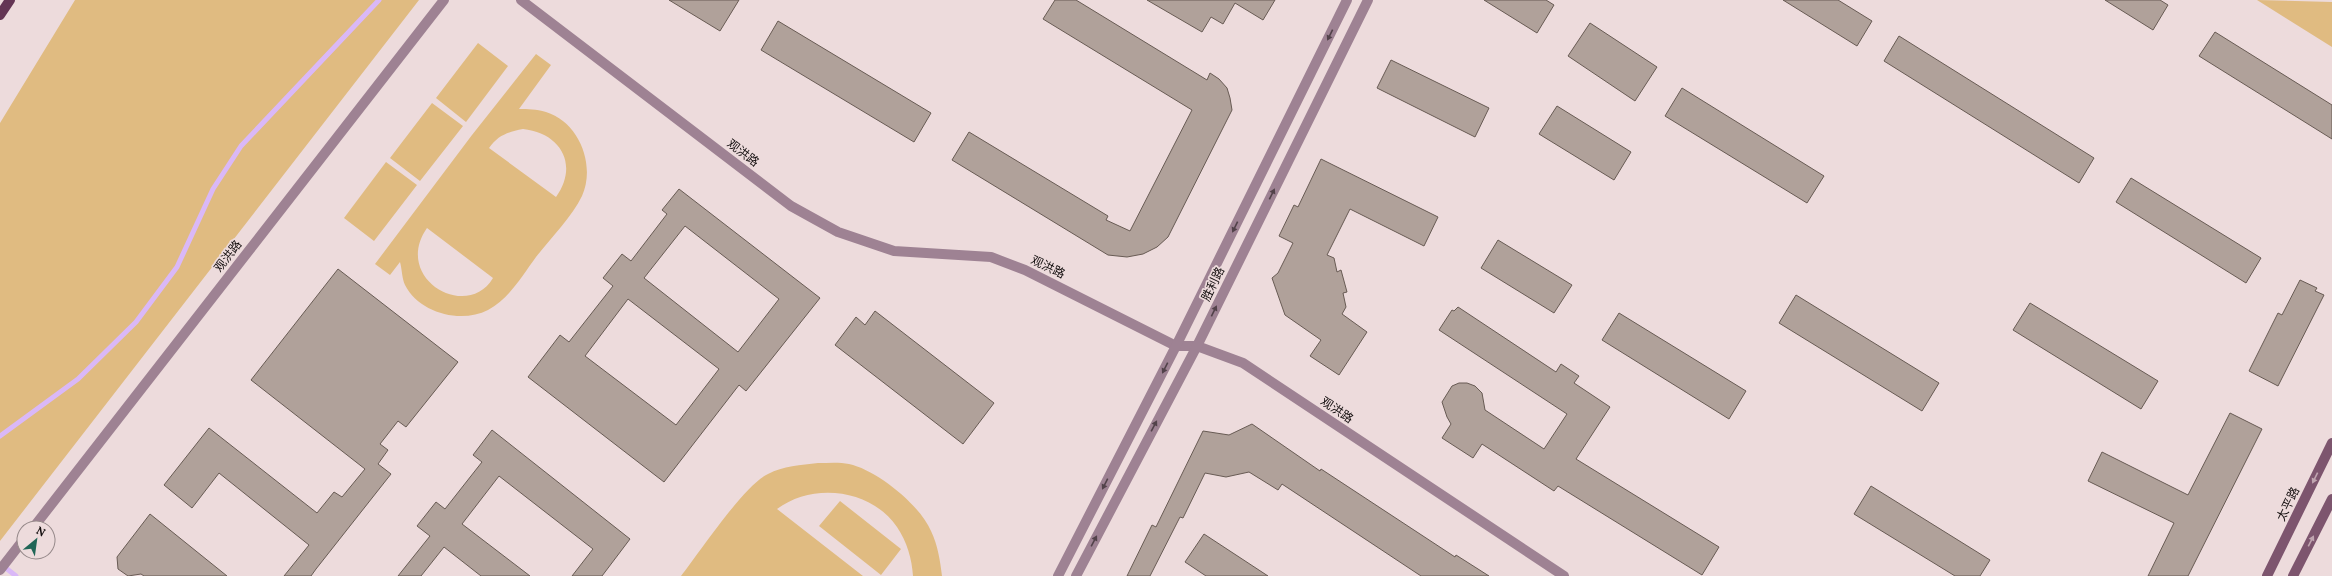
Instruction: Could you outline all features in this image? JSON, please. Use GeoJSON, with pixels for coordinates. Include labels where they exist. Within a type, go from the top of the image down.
{"type":"FeatureCollection","features":[{"type":"Feature","properties":{"kind":"main road"},"geometry":{"type":"LineString","coordinates":[[0,15],[10,0]]}},
{"type":"Feature","properties":{"kind":"main road","name":"太平路"},"geometry":{"type":"LineString","coordinates":[[2267,576],[2332,444]]}},
{"type":"Feature","properties":{"kind":"main road"},"geometry":{"type":"LineString","coordinates":[[2293,576],[2332,499]]}},
{"type":"Feature","properties":{"kind":"street","name":"观洪路"},"geometry":{"type":"LineString","coordinates":[[39,520],[444,0]]}},
{"type":"Feature","properties":{"kind":"street","name":"观洪路"},"geometry":{"type":"LineString","coordinates":[[521,0],[791,206],[838,232],[894,252],[991,257],[1026,270],[1176,346],[1197,346],[1243,363],[1564,576]]}},
{"type":"Feature","properties":{"kind":"street","name":"胜利路"},"geometry":{"type":"LineString","coordinates":[[1058,576],[1176,346],[1347,0]]}},
{"type":"Feature","properties":{"kind":"street","name":"胜利路"},"geometry":{"type":"LineString","coordinates":[[1076,576],[1197,346],[1368,0]]}},
{"type":"Feature","properties":{"kind":"street"},"geometry":{"type":"LineString","coordinates":[[0,570],[16,549]]}},
{"type":"Feature","properties":{"kind":"shaded area"},"geometry":{"type":"Polygon","coordinates":[[[75,0],[419,0],[0,541],[0,123],[75,0]]]}},
{"type":"Feature","properties":{"kind":"shaded area"},"geometry":{"type":"Polygon","coordinates":[[[2257,0],[2332,2],[2332,47],[2257,0]]]}},
{"type":"Feature","properties":{"kind":"shaded area"},"geometry":{"type":"Polygon","coordinates":[[[478,43],[508,66],[466,122],[436,98],[478,43]]]}},
{"type":"Feature","properties":{"kind":"shaded area"},"geometry":{"type":"Polygon","coordinates":[[[536,54],[551,65],[519,109],[546,112],[558,117],[568,125],[582,146],[587,171],[586,184],[582,196],[573,212],[536,257],[515,286],[502,300],[488,310],[477,314],[454,316],[430,309],[411,295],[404,283],[400,262],[390,275],[375,264],[472,135],[536,54]],[[523,129],[513,131],[500,137],[489,148],[556,197],[563,185],[566,173],[566,162],[562,152],[556,144],[547,137],[536,132],[523,129]],[[427,228],[419,246],[419,263],[426,277],[437,288],[451,295],[467,296],[481,291],[493,278],[427,228]]]}},
{"type":"Feature","properties":{"kind":"shaded area"},"geometry":{"type":"Polygon","coordinates":[[[432,103],[463,126],[420,181],[390,158],[432,103]]]}},
{"type":"Feature","properties":{"kind":"shaded area"},"geometry":{"type":"Polygon","coordinates":[[[386,162],[417,185],[374,241],[344,218],[386,162]]]}},
{"type":"Feature","properties":{"kind":"shaded area"},"geometry":{"type":"Polygon","coordinates":[[[818,463],[845,463],[860,468],[872,473],[884,481],[908,500],[917,510],[931,531],[937,548],[942,576],[913,576],[908,551],[901,533],[886,514],[872,504],[857,497],[824,493],[807,495],[791,500],[777,509],[863,576],[681,576],[710,536],[758,480],[780,469],[818,463]]]}},
{"type":"Feature","properties":{"kind":"shaded area"},"geometry":{"type":"Polygon","coordinates":[[[840,501],[901,549],[881,575],[819,526],[840,501]]]}},
{"type":"Feature","properties":{"kind":"building"},"geometry":{"type":"Polygon","coordinates":[[[669,0],[739,0],[720,31],[669,0]]]}},
{"type":"Feature","properties":{"kind":"building"},"geometry":{"type":"Polygon","coordinates":[[[1055,0],[1076,0],[1207,80],[1210,73],[1219,79],[1227,88],[1232,110],[1168,237],[1157,247],[1143,254],[1127,257],[1108,255],[952,160],[969,132],[1108,216],[1106,220],[1130,231],[1192,110],[1043,19],[1055,0]]]}},
{"type":"Feature","properties":{"kind":"building"},"geometry":{"type":"Polygon","coordinates":[[[1147,0],[1275,0],[1263,20],[1235,3],[1223,24],[1211,17],[1202,32],[1147,0]]]}},
{"type":"Feature","properties":{"kind":"building"},"geometry":{"type":"Polygon","coordinates":[[[1484,0],[1546,0],[1554,5],[1537,33],[1484,0]]]}},
{"type":"Feature","properties":{"kind":"building"},"geometry":{"type":"Polygon","coordinates":[[[1783,0],[1838,0],[1872,21],[1857,46],[1783,0]]]}},
{"type":"Feature","properties":{"kind":"building"},"geometry":{"type":"Polygon","coordinates":[[[2105,0],[2160,0],[2168,5],[2153,30],[2105,0]]]}},
{"type":"Feature","properties":{"kind":"building"},"geometry":{"type":"Polygon","coordinates":[[[778,21],[931,113],[914,142],[761,50],[778,21]]]}},
{"type":"Feature","properties":{"kind":"building"},"geometry":{"type":"Polygon","coordinates":[[[1590,23],[1657,67],[1635,101],[1568,56],[1590,23]]]}},
{"type":"Feature","properties":{"kind":"building"},"geometry":{"type":"Polygon","coordinates":[[[2215,32],[2332,105],[2332,139],[2199,56],[2215,32]]]}},
{"type":"Feature","properties":{"kind":"building"},"geometry":{"type":"Polygon","coordinates":[[[1899,36],[2094,158],[2079,183],[1884,61],[1899,36]]]}},
{"type":"Feature","properties":{"kind":"building"},"geometry":{"type":"Polygon","coordinates":[[[1391,60],[1489,108],[1475,137],[1377,88],[1391,60]]]}},
{"type":"Feature","properties":{"kind":"building"},"geometry":{"type":"Polygon","coordinates":[[[1682,88],[1824,176],[1807,203],[1665,116],[1682,88]]]}},
{"type":"Feature","properties":{"kind":"building"},"geometry":{"type":"Polygon","coordinates":[[[1557,106],[1631,152],[1614,180],[1539,134],[1557,106]]]}},
{"type":"Feature","properties":{"kind":"building"},"geometry":{"type":"Polygon","coordinates":[[[1321,159],[1438,217],[1424,246],[1350,209],[1327,255],[1334,258],[1337,272],[1341,270],[1347,292],[1343,293],[1346,307],[1342,314],[1367,332],[1339,375],[1310,356],[1321,340],[1285,315],[1272,278],[1278,273],[1293,243],[1279,236],[1294,205],[1298,207],[1321,159]]]}},
{"type":"Feature","properties":{"kind":"building"},"geometry":{"type":"Polygon","coordinates":[[[2131,178],[2261,258],[2246,283],[2116,202],[2131,178]]]}},
{"type":"Feature","properties":{"kind":"building"},"geometry":{"type":"Polygon","coordinates":[[[679,189],[820,298],[746,391],[739,385],[664,482],[528,377],[560,335],[569,342],[613,286],[603,278],[622,254],[631,261],[667,214],[662,210],[679,189]],[[685,226],[644,278],[738,352],[779,299],[685,226]],[[628,299],[585,356],[676,425],[719,369],[628,299]]]}},
{"type":"Feature","properties":{"kind":"building"},"geometry":{"type":"Polygon","coordinates":[[[1498,240],[1572,285],[1554,313],[1481,268],[1498,240]]]}},
{"type":"Feature","properties":{"kind":"building"},"geometry":{"type":"Polygon","coordinates":[[[338,269],[458,362],[406,427],[398,421],[380,444],[388,450],[378,464],[391,474],[311,576],[284,576],[309,545],[219,473],[192,508],[164,485],[209,428],[317,513],[334,492],[342,497],[365,469],[251,380],[338,269]]]}},
{"type":"Feature","properties":{"kind":"building"},"geometry":{"type":"Polygon","coordinates":[[[2300,280],[2317,288],[2315,291],[2324,295],[2278,386],[2249,371],[2278,313],[2282,315],[2300,280]]]}},
{"type":"Feature","properties":{"kind":"building"},"geometry":{"type":"Polygon","coordinates":[[[1796,295],[1939,383],[1922,411],[1779,323],[1796,295]]]}},
{"type":"Feature","properties":{"kind":"building"},"geometry":{"type":"Polygon","coordinates":[[[2030,303],[2158,381],[2141,409],[2013,330],[2030,303]]]}},
{"type":"Feature","properties":{"kind":"building"},"geometry":{"type":"Polygon","coordinates":[[[1458,307],[1556,372],[1561,364],[1579,376],[1574,383],[1610,407],[1576,459],[1719,547],[1702,575],[1558,486],[1554,491],[1482,444],[1473,458],[1442,438],[1451,424],[1442,402],[1452,386],[1459,383],[1467,383],[1475,386],[1482,393],[1485,410],[1544,449],[1567,414],[1439,330],[1452,310],[1454,311],[1458,307]]]}},
{"type":"Feature","properties":{"kind":"building"},"geometry":{"type":"Polygon","coordinates":[[[875,311],[994,403],[963,444],[835,345],[856,317],[865,325],[875,311]]]}},
{"type":"Feature","properties":{"kind":"building"},"geometry":{"type":"Polygon","coordinates":[[[1619,313],[1746,391],[1729,419],[1602,340],[1619,313]]]}},
{"type":"Feature","properties":{"kind":"building"},"geometry":{"type":"Polygon","coordinates":[[[2230,413],[2262,429],[2188,576],[2148,576],[2174,523],[2088,481],[2102,452],[2188,495],[2230,413]]]}},
{"type":"Feature","properties":{"kind":"building"},"geometry":{"type":"Polygon","coordinates":[[[1252,424],[1320,471],[1321,469],[1455,557],[1456,555],[1489,576],[1421,576],[1282,484],[1278,490],[1249,472],[1226,477],[1205,473],[1183,518],[1180,517],[1150,576],[1127,576],[1152,525],[1156,527],[1203,431],[1229,435],[1252,424]]]}},
{"type":"Feature","properties":{"kind":"building"},"geometry":{"type":"Polygon","coordinates":[[[492,430],[630,539],[602,576],[572,576],[593,549],[499,476],[462,524],[530,576],[481,576],[444,547],[421,576],[398,576],[430,536],[417,526],[436,502],[445,509],[482,462],[473,455],[492,430]]]}},
{"type":"Feature","properties":{"kind":"building"},"geometry":{"type":"Polygon","coordinates":[[[1871,486],[1990,560],[1980,576],[1955,576],[1854,514],[1871,486]]]}},
{"type":"Feature","properties":{"kind":"building"},"geometry":{"type":"Polygon","coordinates":[[[150,514],[227,576],[144,576],[141,574],[128,576],[118,569],[117,557],[150,514]]]}},
{"type":"Feature","properties":{"kind":"building"},"geometry":{"type":"Polygon","coordinates":[[[1204,534],[1268,576],[1206,576],[1185,562],[1204,534]]]}},
{"type":"Feature","properties":{"kind":"waterway"},"geometry":{"type":"LineString","coordinates":[[0,436],[78,379],[136,322],[177,267],[213,189],[241,146],[379,0]]}},
{"type":"Feature","properties":{"kind":"waterway"},"geometry":{"type":"LineString","coordinates":[[2,565],[16,576]]}}]}
